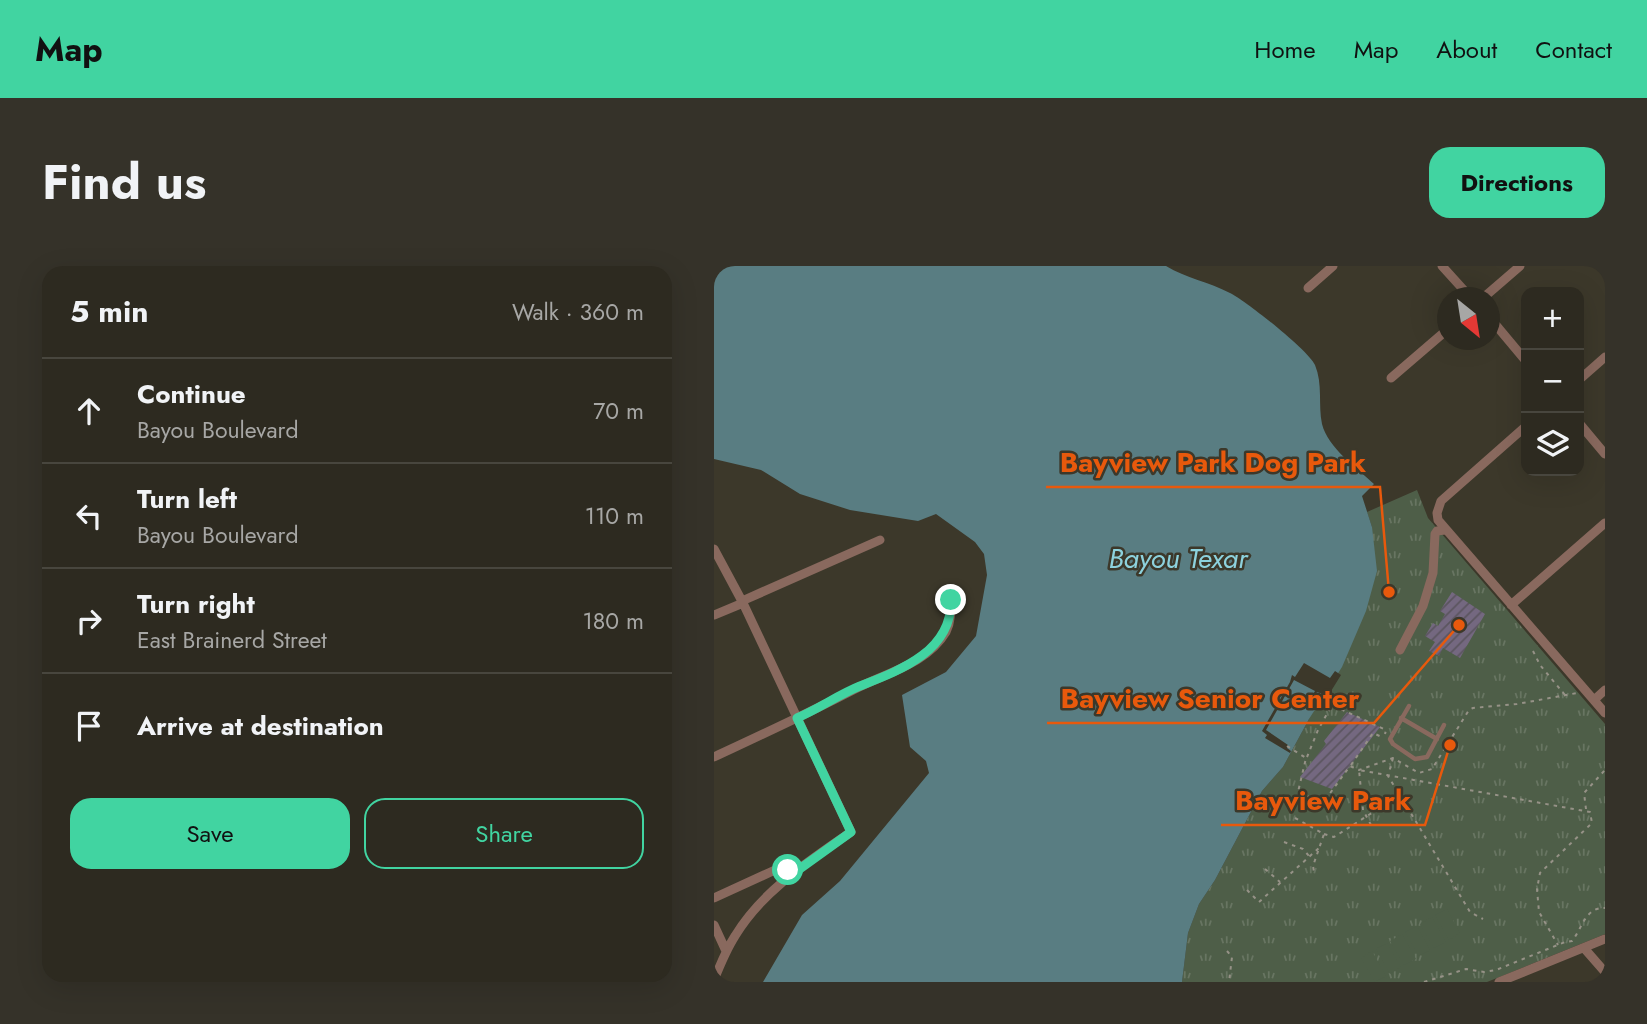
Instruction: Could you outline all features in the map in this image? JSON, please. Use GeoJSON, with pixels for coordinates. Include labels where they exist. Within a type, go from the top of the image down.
{"type":"FeatureCollection","features":[{"type":"Feature","properties":{"kind":"street"},"geometry":{"type":"LineString","coordinates":[[1308,288],[1333,266]]}},
{"type":"Feature","properties":{"kind":"street"},"geometry":{"type":"LineString","coordinates":[[1442,266],[1461,287]]}},
{"type":"Feature","properties":{"kind":"street"},"geometry":{"type":"LineString","coordinates":[[1496,287],[1520,266]]}},
{"type":"Feature","properties":{"kind":"street"},"geometry":{"type":"LineString","coordinates":[[1500,331],[1521,355]]}},
{"type":"Feature","properties":{"kind":"street"},"geometry":{"type":"LineString","coordinates":[[1391,378],[1437,338]]}},
{"type":"Feature","properties":{"kind":"street"},"geometry":{"type":"LineString","coordinates":[[1584,376],[1605,357]]}},
{"type":"Feature","properties":{"kind":"street"},"geometry":{"type":"LineString","coordinates":[[1584,429],[1605,454]]}},
{"type":"Feature","properties":{"kind":"street"},"geometry":{"type":"LineString","coordinates":[[1521,430],[1441,501],[1438,520],[1605,713]]}},
{"type":"Feature","properties":{"kind":"street"},"geometry":{"type":"LineString","coordinates":[[1511,605],[1605,523]]}},
{"type":"Feature","properties":{"kind":"street"},"geometry":{"type":"LineString","coordinates":[[1399,650],[1423,606],[1433,573],[1435,534],[1445,530]]}},
{"type":"Feature","properties":{"kind":"street"},"geometry":{"type":"LineString","coordinates":[[714,615],[880,540]]}},
{"type":"Feature","properties":{"kind":"street"},"geometry":{"type":"LineString","coordinates":[[714,549],[743,602],[851,832],[794,873],[762,901],[744,922],[726,951],[714,980]]}},
{"type":"Feature","properties":{"kind":"street"},"geometry":{"type":"LineString","coordinates":[[714,757],[858,687],[891,674],[920,657],[945,634],[951,615],[951,600]]}},
{"type":"Feature","properties":{"kind":"street"},"geometry":{"type":"LineString","coordinates":[[1594,699],[1605,690]]}},
{"type":"Feature","properties":{"kind":"street"},"geometry":{"type":"LineString","coordinates":[[714,898],[775,870],[794,873]]}},
{"type":"Feature","properties":{"kind":"street"},"geometry":{"type":"LineString","coordinates":[[714,925],[726,951]]}},
{"type":"Feature","properties":{"kind":"street"},"geometry":{"type":"LineString","coordinates":[[1499,982],[1605,939]]}},
{"type":"Feature","properties":{"kind":"street"},"geometry":{"type":"LineString","coordinates":[[1584,948],[1605,972]]}},
{"type":"Feature","properties":{"kind":"lane"},"geometry":{"type":"LineString","coordinates":[[1409,706],[1390,739],[1415,759],[1427,757],[1444,725]]}},
{"type":"Feature","properties":{"kind":"lane"},"geometry":{"type":"LineString","coordinates":[[1401,718],[1437,739]]}},
{"type":"Feature","properties":{"kind":"path"},"geometry":{"type":"LineString","coordinates":[[1533,651],[1540,665],[1566,696]]}},
{"type":"Feature","properties":{"kind":"path"},"geometry":{"type":"LineString","coordinates":[[1359,770],[1393,758],[1419,773],[1432,769],[1469,710],[1566,696],[1583,688]]}},
{"type":"Feature","properties":{"kind":"path"},"geometry":{"type":"LineString","coordinates":[[1330,696],[1332,705],[1306,758],[1298,792],[1316,800],[1328,796],[1373,733],[1384,738],[1387,730],[1332,705]]}},
{"type":"Feature","properties":{"kind":"path"},"geometry":{"type":"LineString","coordinates":[[1287,746],[1306,758]]}},
{"type":"Feature","properties":{"kind":"path"},"geometry":{"type":"LineString","coordinates":[[1393,758],[1388,776],[1470,912],[1483,919]]}},
{"type":"Feature","properties":{"kind":"path"},"geometry":{"type":"LineString","coordinates":[[1350,766],[1388,776],[1590,812],[1592,823],[1540,873],[1536,889],[1539,912],[1558,944]]}},
{"type":"Feature","properties":{"kind":"path"},"geometry":{"type":"LineString","coordinates":[[1359,770],[1363,810],[1371,825]]}},
{"type":"Feature","properties":{"kind":"path"},"geometry":{"type":"LineString","coordinates":[[1586,811],[1584,793],[1605,770]]}},
{"type":"Feature","properties":{"kind":"path"},"geometry":{"type":"LineString","coordinates":[[1295,818],[1334,837],[1400,795]]}},
{"type":"Feature","properties":{"kind":"path"},"geometry":{"type":"LineString","coordinates":[[1314,872],[1313,866],[1324,834]]}},
{"type":"Feature","properties":{"kind":"path"},"geometry":{"type":"LineString","coordinates":[[1284,842],[1303,849],[1309,857]]}},
{"type":"Feature","properties":{"kind":"path"},"geometry":{"type":"LineString","coordinates":[[1247,890],[1259,902],[1320,847]]}},
{"type":"Feature","properties":{"kind":"path"},"geometry":{"type":"LineString","coordinates":[[1265,869],[1281,882]]}},
{"type":"Feature","properties":{"kind":"path"},"geometry":{"type":"LineString","coordinates":[[1424,982],[1466,969],[1484,972],[1496,970],[1558,944],[1572,941],[1590,913],[1598,908],[1605,908]]}},
{"type":"Feature","properties":{"kind":"path"},"geometry":{"type":"LineString","coordinates":[[1227,951],[1231,957],[1230,982]]}},
{"type":"Feature","properties":{"kind":"green space"},"geometry":{"type":"Polygon","coordinates":[[[1417,490],[1428,518],[1605,724],[1605,934],[1487,982],[1182,982],[1188,933],[1199,904],[1215,880],[1262,791],[1283,767],[1309,719],[1372,527],[1367,512],[1417,490]]]}},
{"type":"Feature","properties":{"kind":"green space"},"geometry":{"type":"Polygon","coordinates":[[[1447,909],[1460,933],[1449,940],[1435,915],[1447,909]]]}},
{"type":"Feature","properties":{"kind":"green space"},"geometry":{"type":"Polygon","coordinates":[[[1432,917],[1446,942],[1434,948],[1420,924],[1432,917]]]}},
{"type":"Feature","properties":{"kind":"green space"},"geometry":{"type":"Polygon","coordinates":[[[1417,926],[1430,950],[1419,956],[1405,932],[1417,926]]]}},
{"type":"Feature","properties":{"kind":"green space"},"geometry":{"type":"Polygon","coordinates":[[[1402,934],[1416,959],[1404,965],[1390,941],[1402,934]]]}},
{"type":"Feature","properties":{"kind":"green space"},"geometry":{"type":"Polygon","coordinates":[[[1387,943],[1401,967],[1390,974],[1376,949],[1387,943]]]}},
{"type":"Feature","properties":{"kind":"green space"},"geometry":{"type":"Polygon","coordinates":[[[1372,951],[1386,976],[1375,982],[1361,958],[1372,951]]]}},
{"type":"Feature","properties":{"kind":"water","name":"Bayou Texar"},"geometry":{"type":"Polygon","coordinates":[[[714,266],[1166,266],[1238,298],[1289,338],[1315,365],[1325,433],[1344,457],[1374,484],[1362,496],[1372,527],[1377,571],[1366,611],[1342,667],[1283,767],[1262,791],[1215,880],[1199,904],[1188,933],[1182,982],[763,982],[802,915],[840,881],[929,773],[926,761],[910,747],[902,695],[946,672],[976,636],[987,575],[984,554],[975,542],[936,514],[918,521],[850,510],[800,494],[761,470],[714,459],[714,266]]]}},
{"type":"Feature","properties":{"kind":"pier"},"geometry":{"type":"Polygon","coordinates":[[[1304,663],[1330,678],[1335,671],[1341,675],[1328,696],[1317,692],[1312,701],[1310,700],[1315,691],[1294,680],[1266,730],[1288,745],[1290,753],[1265,738],[1267,735],[1262,731],[1292,675],[1295,677],[1304,663]]]}},
{"type":"Feature","properties":{"kind":"building"},"geometry":{"type":"Polygon","coordinates":[[[1452,592],[1485,614],[1460,658],[1443,648],[1439,656],[1429,651],[1435,642],[1425,636],[1433,623],[1438,626],[1445,614],[1440,611],[1452,592]]]}},
{"type":"Feature","properties":{"kind":"building"},"geometry":{"type":"Polygon","coordinates":[[[1347,712],[1380,727],[1332,789],[1300,777],[1326,744],[1324,741],[1347,712]]]}},
{"type":"Feature","properties":{"kind":"place","name":"Bayview Park Dog Park"},"geometry":{"type":"Point","coordinates":[1389,592]}},
{"type":"Feature","properties":{"kind":"place","name":"Bayview Senior Center"},"geometry":{"type":"Point","coordinates":[1459,625]}},
{"type":"Feature","properties":{"kind":"place","name":"Bayview Park"},"geometry":{"type":"Point","coordinates":[1450,745]}},
{"type":"Feature","properties":{"kind":"route"},"geometry":{"type":"LineString","coordinates":[[788,870],[794,873],[851,832],[797,718],[858,687],[891,674],[920,657],[945,634],[950,623],[951,600]]}}]}
